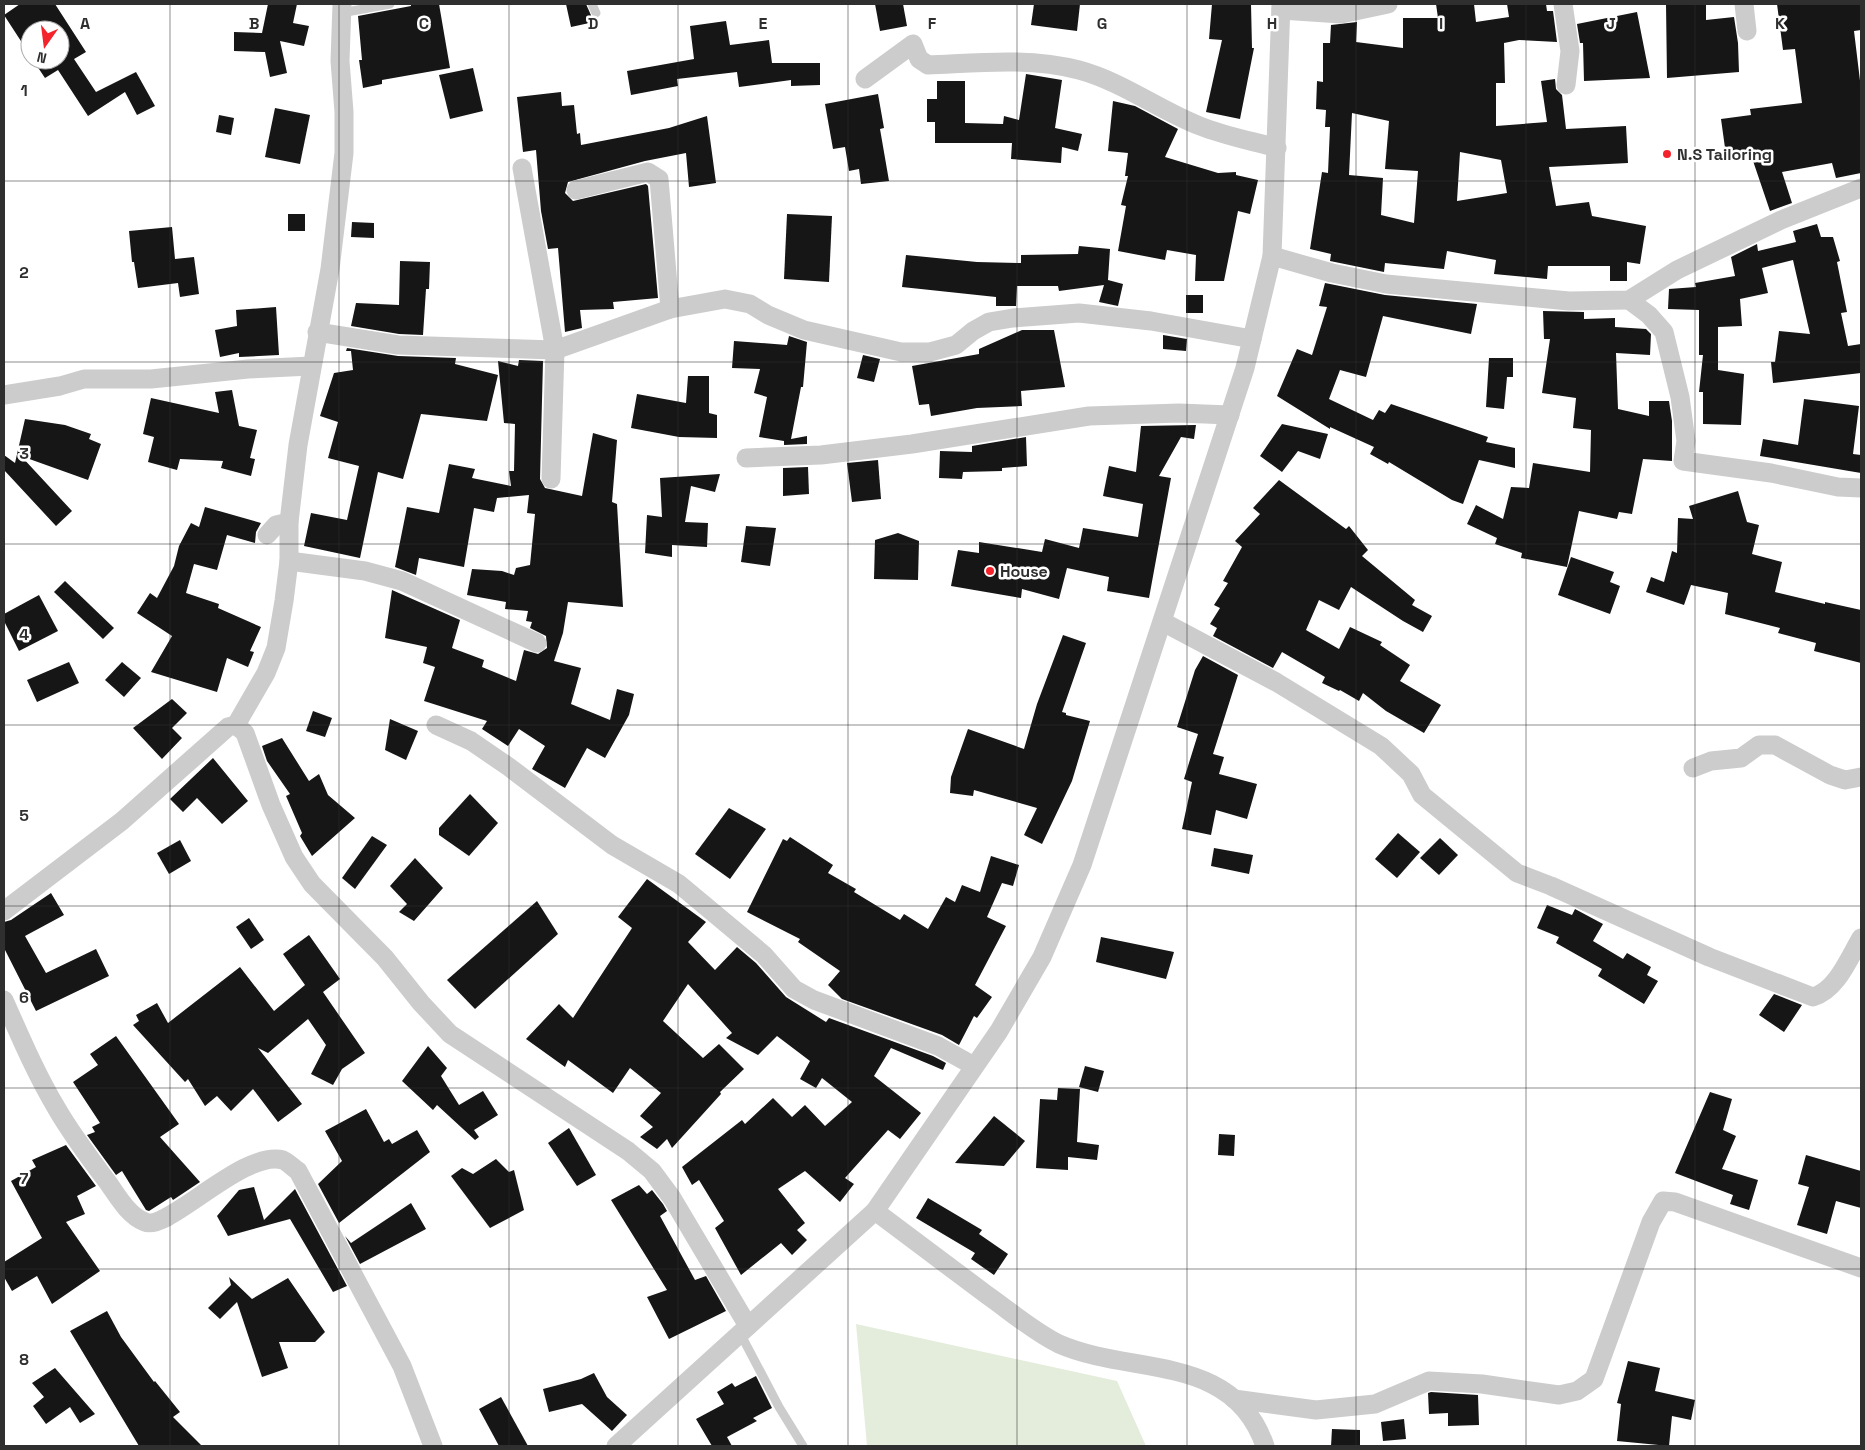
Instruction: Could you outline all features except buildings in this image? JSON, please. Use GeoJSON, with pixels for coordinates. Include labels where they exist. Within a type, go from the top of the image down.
{"type":"FeatureCollection","features":[{"type":"Feature","properties":{"kind":"street"},"geometry":{"type":"LineString","coordinates":[[616,1446],[875,1211],[999,1031],[1042,957],[1082,865],[1230,415],[1252,339],[1272,256],[1281,7],[1341,14],[1388,4]]}},
{"type":"Feature","properties":{"kind":"street"},"geometry":{"type":"LineString","coordinates":[[1564,4],[1570,50],[1566,85]]}},
{"type":"Feature","properties":{"kind":"street"},"geometry":{"type":"LineString","coordinates":[[1744,4],[1747,31]]}},
{"type":"Feature","properties":{"kind":"street"},"geometry":{"type":"LineString","coordinates":[[4,911],[122,822],[228,727],[236,725],[266,673],[276,648],[289,561],[289,522],[298,445],[317,332],[330,269],[344,153],[344,112],[340,61],[342,8]]}},
{"type":"Feature","properties":{"kind":"street"},"geometry":{"type":"LineString","coordinates":[[865,79],[913,44],[919,59],[928,65],[1022,62],[1053,64],[1080,71],[1109,82],[1199,126],[1277,148]]}},
{"type":"Feature","properties":{"kind":"street"},"geometry":{"type":"LineString","coordinates":[[522,168],[555,350],[551,479]]}},
{"type":"Feature","properties":{"kind":"street"},"geometry":{"type":"LineString","coordinates":[[576,190],[648,172],[659,179],[670,309]]}},
{"type":"Feature","properties":{"kind":"street"},"geometry":{"type":"LineString","coordinates":[[1272,256],[1332,273],[1386,284],[1569,301],[1629,300],[1676,270],[1781,220],[1861,188]]}},
{"type":"Feature","properties":{"kind":"street"},"geometry":{"type":"LineString","coordinates":[[317,332],[398,345],[555,350],[670,309],[725,299],[750,304],[804,330],[901,352],[930,352],[956,344],[972,331],[989,322],[1013,318],[1079,313],[1151,322],[1252,339]]}},
{"type":"Feature","properties":{"kind":"street"},"geometry":{"type":"LineString","coordinates":[[1629,300],[1649,315],[1664,332],[1680,397],[1686,441],[1683,462],[1770,473],[1838,487],[1861,488]]}},
{"type":"Feature","properties":{"kind":"street"},"geometry":{"type":"LineString","coordinates":[[4,395],[60,386],[84,379],[151,379],[248,369],[311,366]]}},
{"type":"Feature","properties":{"kind":"street"},"geometry":{"type":"LineString","coordinates":[[746,458],[821,454],[912,444],[1089,416],[1179,413],[1230,415]]}},
{"type":"Feature","properties":{"kind":"street"},"geometry":{"type":"LineString","coordinates":[[267,535],[276,525],[289,522]]}},
{"type":"Feature","properties":{"kind":"street"},"geometry":{"type":"LineString","coordinates":[[289,561],[365,571],[402,581],[537,643]]}},
{"type":"Feature","properties":{"kind":"street"},"geometry":{"type":"LineString","coordinates":[[1163,622],[1276,682],[1380,746],[1411,774],[1422,795],[1517,873],[1551,886],[1709,957],[1813,997],[1823,994],[1836,981],[1861,938]]}},
{"type":"Feature","properties":{"kind":"street"},"geometry":{"type":"LineString","coordinates":[[436,724],[471,741],[612,846],[679,884],[764,956],[794,989],[814,1000],[938,1046],[974,1066]]}},
{"type":"Feature","properties":{"kind":"street"},"geometry":{"type":"LineString","coordinates":[[236,725],[245,733],[271,805],[294,857],[312,884],[385,958],[420,1003],[450,1034],[628,1151],[652,1171],[672,1198],[744,1330]]}},
{"type":"Feature","properties":{"kind":"street"},"geometry":{"type":"LineString","coordinates":[[1693,768],[1711,761],[1741,758],[1759,745],[1775,745],[1830,775],[1845,780],[1861,777]]}},
{"type":"Feature","properties":{"kind":"street"},"geometry":{"type":"LineString","coordinates":[[4,1000],[29,1056],[57,1109],[121,1200],[136,1217],[146,1223],[153,1224],[220,1182],[264,1160],[285,1161],[298,1171],[402,1366],[433,1446]]}},
{"type":"Feature","properties":{"kind":"street"},"geometry":{"type":"LineString","coordinates":[[1234,1399],[1316,1410],[1375,1404],[1429,1381],[1482,1384],[1559,1395],[1577,1391],[1594,1379],[1648,1230],[1663,1201],[1676,1202],[1861,1268]]}},
{"type":"Feature","properties":{"kind":"street"},"geometry":{"type":"LineString","coordinates":[[875,1211],[1019,1318],[1059,1344],[1103,1356],[1157,1366],[1219,1386],[1234,1399],[1260,1429],[1265,1446]]}},
{"type":"Feature","properties":{"kind":"lane"},"geometry":{"type":"LineString","coordinates":[[342,8],[390,4]]}},
{"type":"Feature","properties":{"kind":"lane"},"geometry":{"type":"LineString","coordinates":[[592,4],[596,13]]}},
{"type":"Feature","properties":{"kind":"lane"},"geometry":{"type":"LineString","coordinates":[[744,1330],[779,1407],[803,1446]]}},
{"type":"Feature","properties":{"kind":"green space"},"geometry":{"type":"Polygon","coordinates":[[[856,1324],[1117,1381],[1146,1446],[867,1446],[856,1324]]]}},
{"type":"Feature","properties":{"kind":"place","name":"N.S Tailoring"},"geometry":{"type":"Point","coordinates":[1667,154]}},
{"type":"Feature","properties":{"kind":"place","name":"House"},"geometry":{"type":"Point","coordinates":[990,571]}}]}
